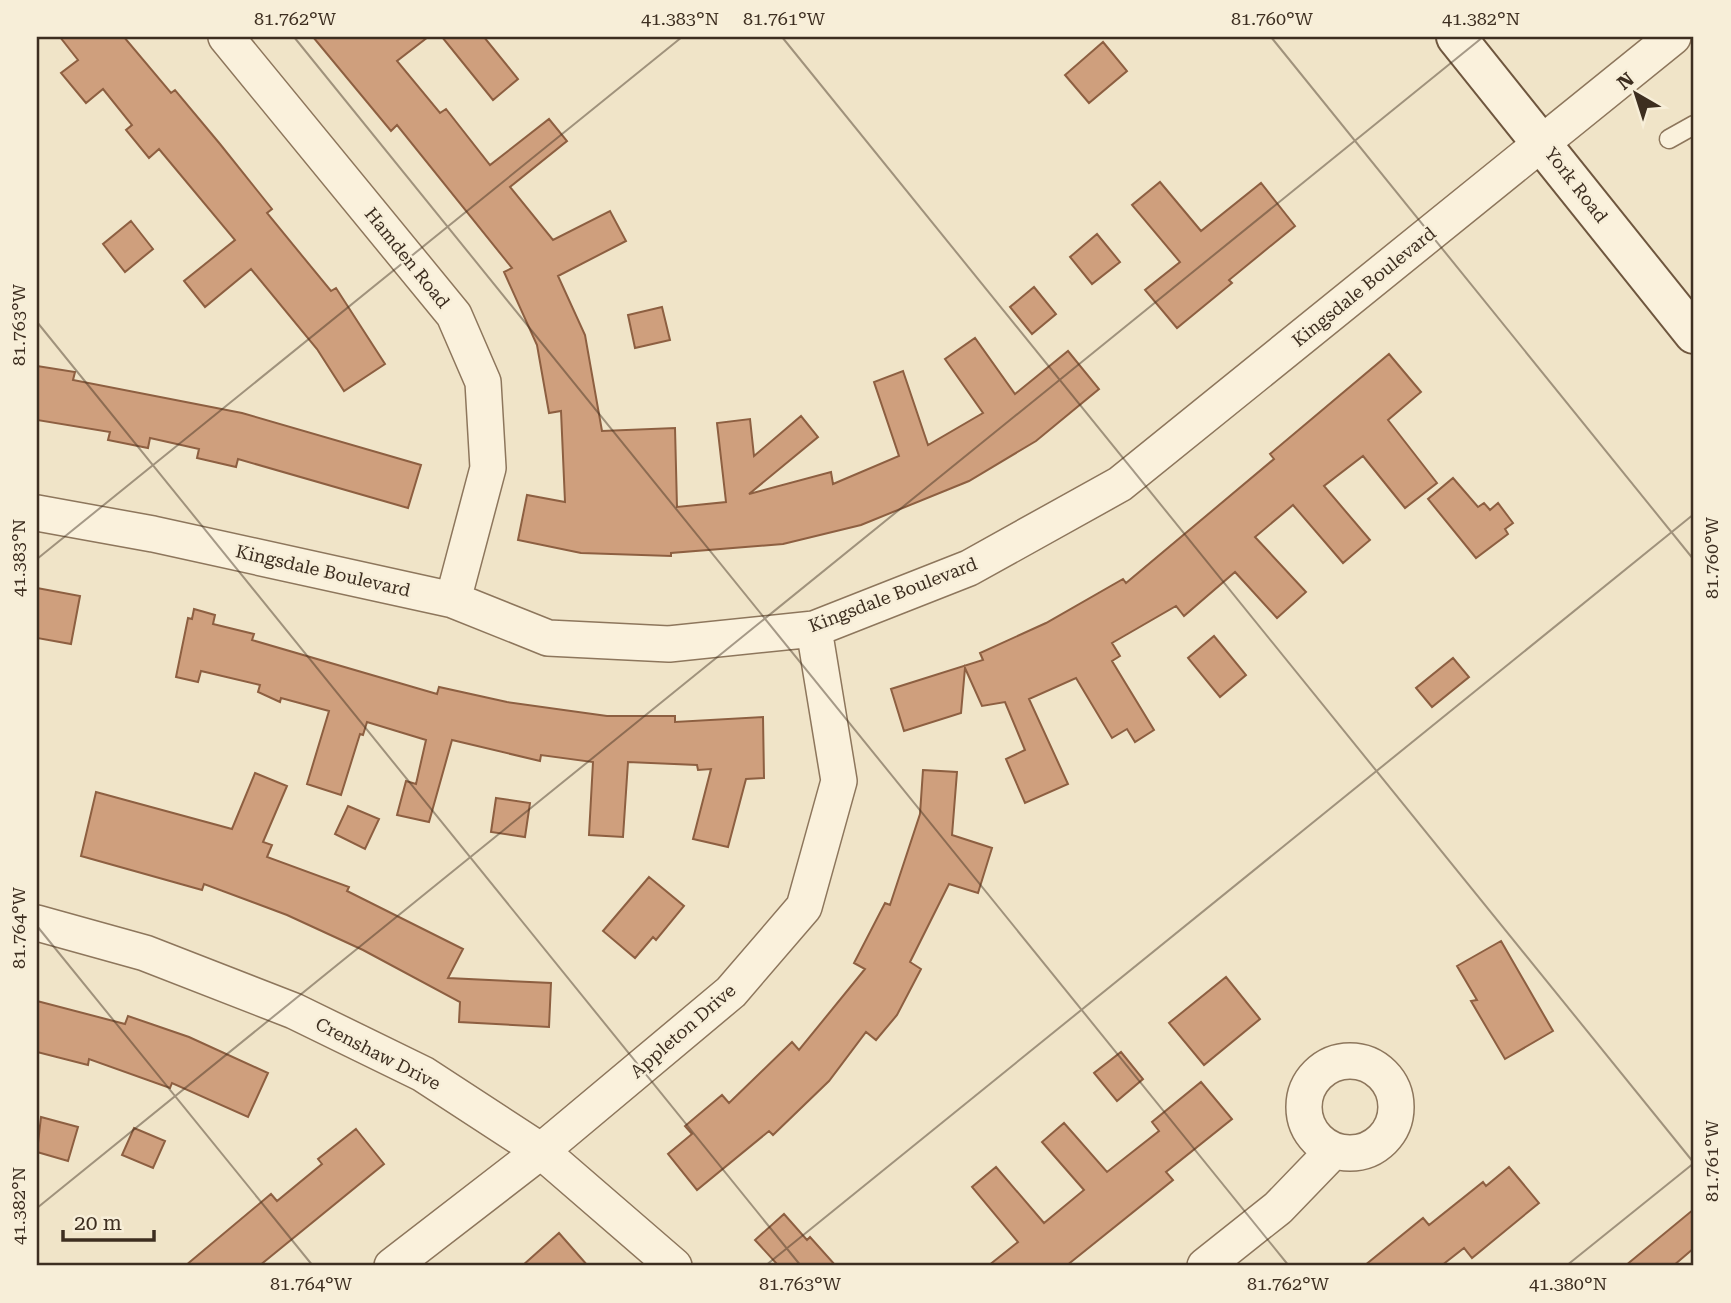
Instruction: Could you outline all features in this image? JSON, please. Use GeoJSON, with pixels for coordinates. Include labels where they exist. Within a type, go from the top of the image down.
{"type":"FeatureCollection","features":[{"type":"Feature","properties":{"kind":"main road","name":"York Road"},"geometry":{"type":"LineString","coordinates":[[1456,37],[1694,334]]}},
{"type":"Feature","properties":{"kind":"street","name":"Hamden Road"},"geometry":{"type":"LineString","coordinates":[[226,37],[454,315],[483,382],[488,468],[453,600]]}},
{"type":"Feature","properties":{"kind":"street","name":"Kingsdale Boulevard"},"geometry":{"type":"LineString","coordinates":[[37,513],[153,534],[453,600],[548,638],[668,644],[814,629],[969,568],[1120,484],[1673,37]]}},
{"type":"Feature","properties":{"kind":"street","name":"Appleton Drive"},"geometry":{"type":"LineString","coordinates":[[392,1266],[541,1151],[731,992],[804,907],[839,782],[814,629]]}},
{"type":"Feature","properties":{"kind":"street","name":"Crenshaw Drive"},"geometry":{"type":"LineString","coordinates":[[37,923],[145,953],[294,1011],[423,1074],[541,1151],[674,1266]]}},
{"type":"Feature","properties":{"kind":"street"},"geometry":{"type":"LineString","coordinates":[[1205,1266],[1278,1208],[1333,1151]]}},
{"type":"Feature","properties":{"kind":"lane"},"geometry":{"type":"LineString","coordinates":[[1669,139],[1694,125]]}},
{"type":"Feature","properties":{"kind":"building"},"geometry":{"type":"Polygon","coordinates":[[[60,37],[124,37],[171,93],[175,90],[220,144],[272,209],[267,213],[331,291],[336,288],[385,364],[344,391],[317,349],[251,269],[205,307],[184,281],[235,240],[159,149],[149,158],[126,130],[132,125],[103,89],[86,103],[61,73],[78,60],[60,37]]]}},
{"type":"Feature","properties":{"kind":"building"},"geometry":{"type":"Polygon","coordinates":[[[313,37],[428,37],[397,61],[440,113],[446,109],[490,165],[549,119],[567,141],[510,187],[553,240],[610,211],[626,241],[558,276],[585,335],[602,431],[675,428],[677,507],[726,502],[717,423],[750,419],[754,456],[801,416],[818,437],[749,494],[831,472],[833,484],[899,456],[874,382],[903,371],[928,445],[983,413],[945,359],[975,338],[1015,394],[1068,351],[1099,389],[1036,441],[969,481],[861,525],[783,544],[671,553],[671,556],[581,553],[518,540],[527,495],[565,502],[561,411],[549,413],[537,345],[504,272],[512,268],[397,125],[391,131],[313,37]]]}},
{"type":"Feature","properties":{"kind":"building"},"geometry":{"type":"Polygon","coordinates":[[[442,37],[484,37],[518,79],[493,100],[442,37]]]}},
{"type":"Feature","properties":{"kind":"building"},"geometry":{"type":"Polygon","coordinates":[[[1103,42],[1127,71],[1089,103],[1065,75],[1103,42]]]}},
{"type":"Feature","properties":{"kind":"building"},"geometry":{"type":"Polygon","coordinates":[[[1160,182],[1201,231],[1261,183],[1295,226],[1229,280],[1232,283],[1177,328],[1145,290],[1180,262],[1132,205],[1160,182]]]}},
{"type":"Feature","properties":{"kind":"building"},"geometry":{"type":"Polygon","coordinates":[[[131,221],[153,249],[125,272],[103,244],[131,221]]]}},
{"type":"Feature","properties":{"kind":"building"},"geometry":{"type":"Polygon","coordinates":[[[1097,234],[1120,262],[1092,284],[1070,257],[1097,234]]]}},
{"type":"Feature","properties":{"kind":"building"},"geometry":{"type":"Polygon","coordinates":[[[1034,287],[1056,314],[1032,334],[1010,307],[1034,287]]]}},
{"type":"Feature","properties":{"kind":"building"},"geometry":{"type":"Polygon","coordinates":[[[662,307],[670,340],[635,348],[628,315],[662,307]]]}},
{"type":"Feature","properties":{"kind":"building"},"geometry":{"type":"Polygon","coordinates":[[[1389,354],[1421,392],[1388,420],[1437,483],[1405,508],[1363,456],[1324,486],[1370,540],[1343,563],[1293,505],[1255,537],[1306,592],[1277,618],[1235,572],[1184,616],[1176,606],[1112,643],[1120,656],[1112,661],[1154,730],[1135,742],[1127,729],[1112,738],[1076,678],[1029,699],[1068,784],[1025,803],[1006,759],[1025,750],[1005,702],[982,706],[965,668],[961,713],[904,731],[891,689],[983,660],[980,653],[1046,623],[1123,579],[1126,583],[1274,459],[1270,454],[1389,354]]]}},
{"type":"Feature","properties":{"kind":"building"},"geometry":{"type":"Polygon","coordinates":[[[37,366],[75,372],[73,380],[242,413],[421,465],[408,508],[238,459],[236,467],[197,458],[199,449],[150,438],[148,448],[108,440],[110,432],[37,420],[37,366]]]}},
{"type":"Feature","properties":{"kind":"building"},"geometry":{"type":"Polygon","coordinates":[[[1453,478],[1478,507],[1484,503],[1490,510],[1498,503],[1513,523],[1505,529],[1508,534],[1476,558],[1428,499],[1453,478]]]}},
{"type":"Feature","properties":{"kind":"building"},"geometry":{"type":"Polygon","coordinates":[[[37,588],[80,596],[71,644],[37,638],[37,588]]]}},
{"type":"Feature","properties":{"kind":"building"},"geometry":{"type":"Polygon","coordinates":[[[194,609],[215,615],[213,624],[254,634],[252,640],[437,694],[439,687],[507,702],[607,716],[675,716],[675,722],[763,717],[764,778],[746,779],[728,847],[693,839],[711,769],[698,770],[697,765],[628,762],[623,837],[589,835],[593,762],[541,755],[540,761],[452,740],[429,822],[397,815],[406,781],[416,784],[426,740],[367,722],[363,735],[360,734],[341,795],[307,784],[329,711],[281,698],[280,702],[258,692],[260,685],[201,671],[198,682],[176,677],[188,618],[192,619],[194,609]]]}},
{"type":"Feature","properties":{"kind":"building"},"geometry":{"type":"Polygon","coordinates":[[[1214,636],[1246,675],[1220,697],[1188,658],[1214,636]]]}},
{"type":"Feature","properties":{"kind":"building"},"geometry":{"type":"Polygon","coordinates":[[[1453,658],[1469,677],[1432,707],[1416,688],[1453,658]]]}},
{"type":"Feature","properties":{"kind":"building"},"geometry":{"type":"Polygon","coordinates":[[[923,770],[957,772],[952,835],[992,848],[978,893],[949,884],[910,962],[921,969],[897,1015],[876,1040],[866,1032],[829,1081],[773,1135],[769,1131],[697,1190],[668,1154],[692,1134],[685,1126],[722,1095],[729,1103],[792,1042],[799,1050],[865,969],[854,963],[885,903],[890,905],[920,814],[923,770]]]}},
{"type":"Feature","properties":{"kind":"building"},"geometry":{"type":"Polygon","coordinates":[[[255,773],[287,786],[263,842],[272,845],[267,857],[349,887],[347,891],[463,949],[448,978],[551,983],[549,1027],[459,1022],[460,1002],[363,950],[287,915],[204,884],[202,890],[81,856],[96,792],[232,829],[255,773]]]}},
{"type":"Feature","properties":{"kind":"building"},"geometry":{"type":"Polygon","coordinates":[[[496,798],[530,803],[525,837],[491,832],[496,798]]]}},
{"type":"Feature","properties":{"kind":"building"},"geometry":{"type":"Polygon","coordinates":[[[348,806],[379,819],[365,849],[335,834],[348,806]]]}},
{"type":"Feature","properties":{"kind":"building"},"geometry":{"type":"Polygon","coordinates":[[[649,877],[684,906],[656,940],[653,937],[635,958],[603,931],[649,877]]]}},
{"type":"Feature","properties":{"kind":"building"},"geometry":{"type":"Polygon","coordinates":[[[1501,941],[1553,1031],[1505,1059],[1471,1001],[1477,1000],[1457,966],[1501,941]]]}},
{"type":"Feature","properties":{"kind":"building"},"geometry":{"type":"Polygon","coordinates":[[[1226,977],[1260,1019],[1204,1065],[1169,1023],[1226,977]]]}},
{"type":"Feature","properties":{"kind":"building"},"geometry":{"type":"Polygon","coordinates":[[[37,1001],[125,1024],[128,1016],[189,1037],[268,1073],[248,1117],[172,1083],[170,1088],[89,1059],[88,1065],[37,1052],[37,1001]]]}},
{"type":"Feature","properties":{"kind":"building"},"geometry":{"type":"Polygon","coordinates":[[[1121,1052],[1143,1079],[1117,1101],[1094,1073],[1121,1052]]]}},
{"type":"Feature","properties":{"kind":"building"},"geometry":{"type":"Polygon","coordinates":[[[1201,1082],[1232,1119],[1166,1172],[1173,1180],[1066,1266],[988,1266],[1018,1242],[972,1187],[996,1167],[1044,1223],[1084,1190],[1042,1142],[1064,1123],[1107,1172],[1159,1131],[1152,1122],[1201,1082]]]}},
{"type":"Feature","properties":{"kind":"building"},"geometry":{"type":"Polygon","coordinates":[[[41,1117],[78,1127],[68,1161],[37,1152],[41,1117]]]}},
{"type":"Feature","properties":{"kind":"building"},"geometry":{"type":"Polygon","coordinates":[[[134,1128],[165,1141],[153,1168],[122,1155],[134,1128]]]}},
{"type":"Feature","properties":{"kind":"building"},"geometry":{"type":"Polygon","coordinates":[[[356,1129],[384,1164],[259,1266],[185,1266],[271,1194],[277,1201],[322,1164],[318,1159],[356,1129]]]}},
{"type":"Feature","properties":{"kind":"building"},"geometry":{"type":"Polygon","coordinates":[[[1509,1167],[1539,1203],[1472,1258],[1464,1248],[1441,1266],[1364,1266],[1423,1218],[1429,1225],[1483,1182],[1486,1186],[1509,1167]]]}},
{"type":"Feature","properties":{"kind":"building"},"geometry":{"type":"Polygon","coordinates":[[[1694,1209],[1694,1248],[1673,1266],[1625,1266],[1694,1209]]]}},
{"type":"Feature","properties":{"kind":"building"},"geometry":{"type":"Polygon","coordinates":[[[784,1214],[807,1240],[810,1237],[836,1266],[774,1266],[777,1264],[755,1240],[784,1214]]]}},
{"type":"Feature","properties":{"kind":"building"},"geometry":{"type":"Polygon","coordinates":[[[559,1233],[588,1266],[522,1266],[559,1233]]]}}]}
